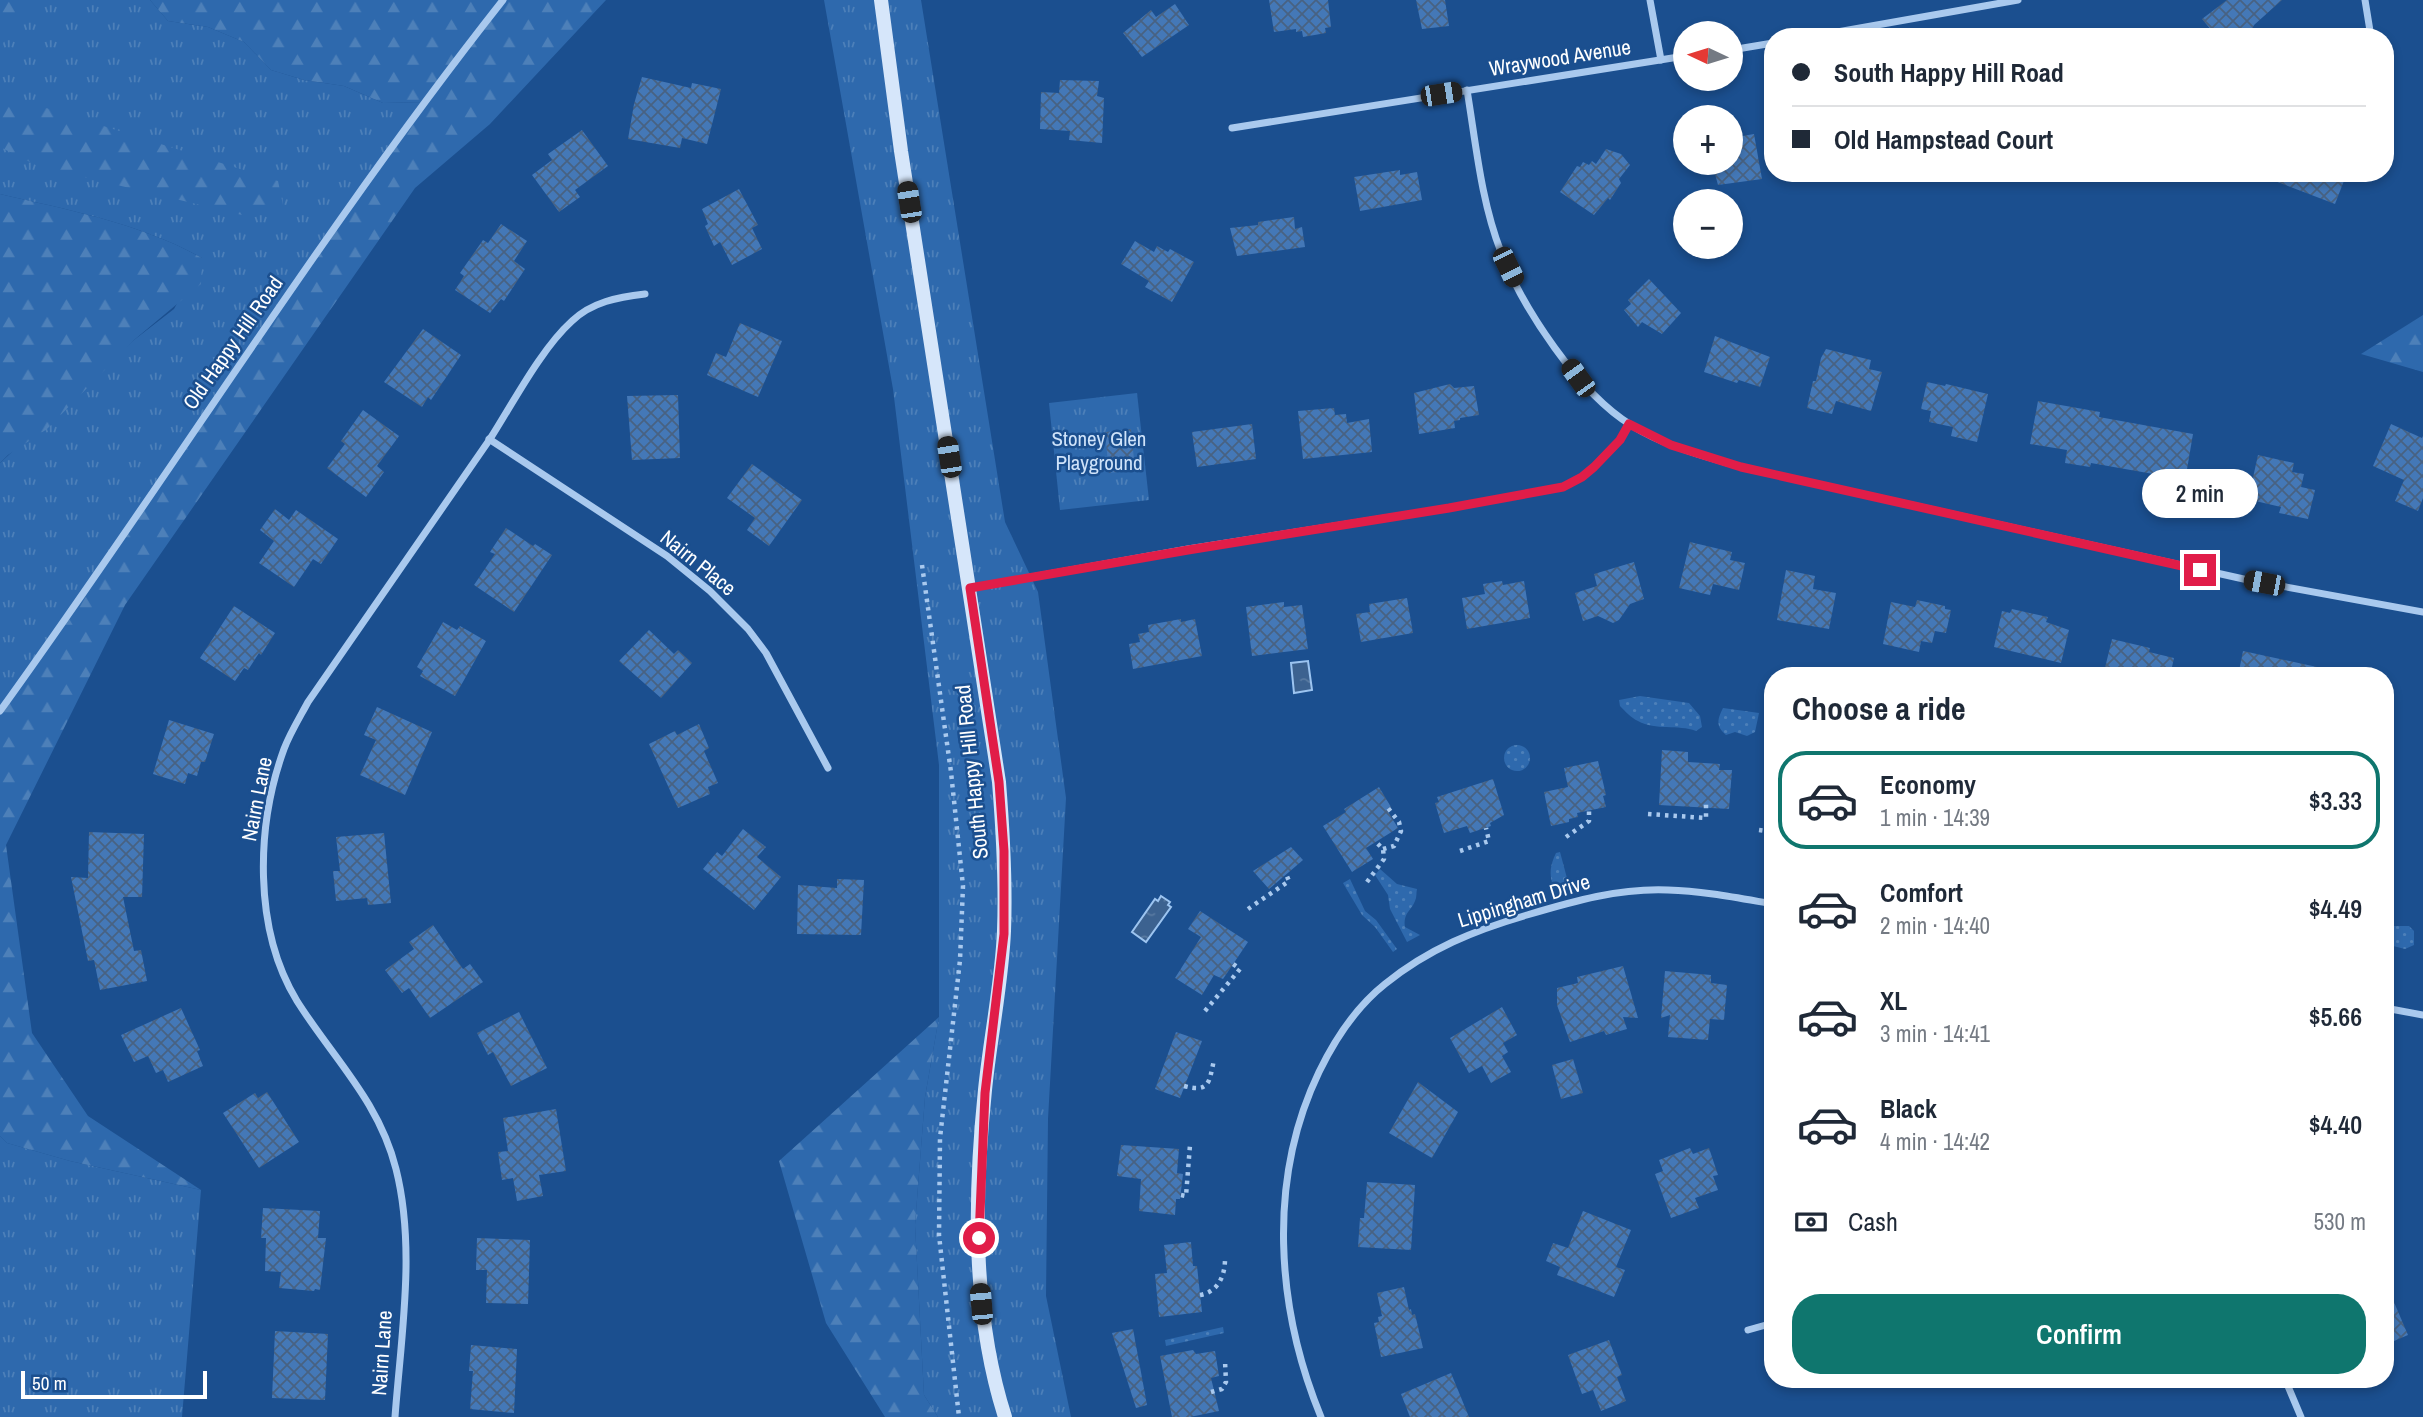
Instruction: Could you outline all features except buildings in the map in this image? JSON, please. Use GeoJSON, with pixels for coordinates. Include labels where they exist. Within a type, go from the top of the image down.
{"type":"FeatureCollection","features":[{"type":"Feature","properties":{"kind":"street","name":"Old Happy Hill Road"},"geometry":{"type":"LineString","coordinates":[[0,711],[262,330],[452,64],[503,0]]}},
{"type":"Feature","properties":{"kind":"street","name":"South Happy Hill Road"},"geometry":{"type":"LineString","coordinates":[[881,0],[901,151],[999,782],[1004,851],[1004,934],[985,1093],[978,1265],[983,1323],[1005,1417]]}},
{"type":"Feature","properties":{"kind":"street"},"geometry":{"type":"LineString","coordinates":[[1650,0],[1661,60]]}},
{"type":"Feature","properties":{"kind":"street"},"geometry":{"type":"LineString","coordinates":[[1860,28],[2018,0]]}},
{"type":"Feature","properties":{"kind":"street"},"geometry":{"type":"LineString","coordinates":[[2365,0],[2370,28]]}},
{"type":"Feature","properties":{"kind":"street"},"geometry":{"type":"LineString","coordinates":[[1743,48],[1764,44]]}},
{"type":"Feature","properties":{"kind":"street","name":"Wraywood Avenue"},"geometry":{"type":"LineString","coordinates":[[1232,128],[1673,58]]}},
{"type":"Feature","properties":{"kind":"street"},"geometry":{"type":"LineString","coordinates":[[1467,90],[1484,191],[1500,251],[1510,272],[1544,332],[1578,378],[1629,424],[1671,445],[1741,467],[2241,579],[2423,612]]}},
{"type":"Feature","properties":{"kind":"street","name":"Nairn Lane"},"geometry":{"type":"LineString","coordinates":[[395,1417],[405,1278],[404,1222],[396,1170],[384,1133],[367,1098],[296,999],[276,953],[263,880],[265,829],[272,787],[285,747],[308,702],[555,338],[573,320],[597,304],[617,297],[645,294]]}},
{"type":"Feature","properties":{"kind":"street"},"geometry":{"type":"LineString","coordinates":[[970,588],[1563,487],[1594,467],[1620,440],[1629,424]]}},
{"type":"Feature","properties":{"kind":"street","name":"Nairn Place"},"geometry":{"type":"LineString","coordinates":[[489,439],[667,556],[710,591],[748,629],[766,653],[828,768]]}},
{"type":"Feature","properties":{"kind":"street","name":"Lippingham Drive"},"geometry":{"type":"LineString","coordinates":[[1321,1417],[1296,1340],[1286,1285],[1282,1230],[1286,1182],[1295,1135],[1310,1089],[1331,1046],[1355,1014],[1384,985],[1416,961],[1455,939],[1588,897],[1668,890],[1764,902]]}},
{"type":"Feature","properties":{"kind":"street"},"geometry":{"type":"LineString","coordinates":[[2394,1009],[2423,1015]]}},
{"type":"Feature","properties":{"kind":"street"},"geometry":{"type":"LineString","coordinates":[[1748,1329],[1764,1325]]}},
{"type":"Feature","properties":{"kind":"street"},"geometry":{"type":"LineString","coordinates":[[2289,1388],[2301,1417]]}},
{"type":"Feature","properties":{"kind":"path"},"geometry":{"type":"LineString","coordinates":[[922,565],[951,772],[963,886],[960,960],[940,1138],[939,1235],[959,1417]]}},
{"type":"Feature","properties":{"kind":"path"},"geometry":{"type":"LineString","coordinates":[[1648,814],[1706,818],[1706,804]]}},
{"type":"Feature","properties":{"kind":"path"},"geometry":{"type":"LineString","coordinates":[[1383,849],[1394,846],[1401,831],[1388,808]]}},
{"type":"Feature","properties":{"kind":"path"},"geometry":{"type":"LineString","coordinates":[[1566,837],[1589,821],[1589,810]]}},
{"type":"Feature","properties":{"kind":"path"},"geometry":{"type":"LineString","coordinates":[[1460,851],[1489,841],[1486,828]]}},
{"type":"Feature","properties":{"kind":"path"},"geometry":{"type":"LineString","coordinates":[[1759,830],[1764,831]]}},
{"type":"Feature","properties":{"kind":"path"},"geometry":{"type":"LineString","coordinates":[[1367,882],[1384,859],[1383,849],[1376,842]]}},
{"type":"Feature","properties":{"kind":"path"},"geometry":{"type":"LineString","coordinates":[[1248,909],[1289,881],[1286,874]]}},
{"type":"Feature","properties":{"kind":"path"},"geometry":{"type":"LineString","coordinates":[[1205,1011],[1240,969],[1233,964]]}},
{"type":"Feature","properties":{"kind":"path"},"geometry":{"type":"LineString","coordinates":[[1184,1086],[1197,1090],[1204,1087],[1209,1082],[1214,1060]]}},
{"type":"Feature","properties":{"kind":"path"},"geometry":{"type":"LineString","coordinates":[[1181,1195],[1186,1196],[1190,1145]]}},
{"type":"Feature","properties":{"kind":"path"},"geometry":{"type":"LineString","coordinates":[[1200,1295],[1210,1294],[1218,1285],[1225,1270],[1225,1259]]}},
{"type":"Feature","properties":{"kind":"path"},"geometry":{"type":"LineString","coordinates":[[1211,1392],[1222,1389],[1226,1382],[1225,1361]]}},
{"type":"Feature","properties":{"kind":"green space"},"geometry":{"type":"Polygon","coordinates":[[[0,0],[150,0],[168,21],[208,27],[244,42],[271,70],[304,80],[344,86],[383,103],[425,102],[0,711],[0,463],[134,340],[174,309],[202,258],[154,235],[129,227],[0,194],[0,0]]]}},
{"type":"Feature","properties":{"kind":"green space"},"geometry":{"type":"Polygon","coordinates":[[[0,0],[16,0],[20,11],[5,37],[0,55],[0,0]]]}},
{"type":"Feature","properties":{"kind":"green space"},"geometry":{"type":"Polygon","coordinates":[[[150,0],[606,0],[490,124],[415,188],[125,605],[6,845],[32,1033],[88,1116],[201,1190],[70,1161],[7,1143],[0,1136],[0,711],[424,102],[383,103],[344,86],[304,80],[271,70],[244,42],[208,27],[168,21],[150,0]]]}},
{"type":"Feature","properties":{"kind":"green space"},"geometry":{"type":"Polygon","coordinates":[[[824,0],[921,0],[1005,522],[1038,592],[1066,798],[1048,1119],[1046,1296],[1071,1417],[938,1417],[924,1395],[915,1225],[925,1097],[939,1017],[939,765],[893,389],[824,0]]]}},
{"type":"Feature","properties":{"kind":"green space"},"geometry":{"type":"Polygon","coordinates":[[[0,83],[5,95],[278,181],[283,205],[242,215],[38,166],[0,147],[0,83]]]}},
{"type":"Feature","properties":{"kind":"green space"},"geometry":{"type":"Polygon","coordinates":[[[0,194],[129,227],[154,235],[202,258],[201,284],[134,340],[47,429],[0,463],[0,194]]]}},
{"type":"Feature","properties":{"kind":"green space"},"geometry":{"type":"Polygon","coordinates":[[[2423,315],[2423,372],[2361,354],[2423,315]]]}},
{"type":"Feature","properties":{"kind":"green space","name":"Stoney Glen Playground"},"geometry":{"type":"Polygon","coordinates":[[[1137,393],[1149,500],[1060,510],[1049,403],[1137,393]]]}},
{"type":"Feature","properties":{"kind":"green space"},"geometry":{"type":"Polygon","coordinates":[[[1640,696],[1689,703],[1700,716],[1702,727],[1696,731],[1652,726],[1638,721],[1620,706],[1619,700],[1640,696]]]}},
{"type":"Feature","properties":{"kind":"green space"},"geometry":{"type":"Polygon","coordinates":[[[1723,708],[1759,713],[1755,732],[1747,736],[1735,732],[1726,735],[1718,723],[1723,708]]]}},
{"type":"Feature","properties":{"kind":"green space"},"geometry":{"type":"Polygon","coordinates":[[[1517,745],[1526,749],[1530,758],[1526,767],[1517,771],[1508,767],[1504,758],[1508,749],[1517,745]]]}},
{"type":"Feature","properties":{"kind":"green space"},"geometry":{"type":"Polygon","coordinates":[[[1560,852],[1568,882],[1553,886],[1551,866],[1556,853],[1560,852]]]}},
{"type":"Feature","properties":{"kind":"green space"},"geometry":{"type":"Polygon","coordinates":[[[1380,869],[1397,884],[1417,889],[1416,900],[1406,915],[1405,927],[1420,935],[1407,942],[1390,909],[1388,895],[1375,875],[1380,869]]]}},
{"type":"Feature","properties":{"kind":"green space"},"geometry":{"type":"Polygon","coordinates":[[[1350,879],[1365,911],[1376,920],[1397,949],[1393,952],[1375,927],[1362,915],[1343,883],[1350,879]]]}},
{"type":"Feature","properties":{"kind":"green space"},"geometry":{"type":"Polygon","coordinates":[[[2394,926],[2409,926],[2414,931],[2414,945],[2405,949],[2394,946],[2394,926]]]}},
{"type":"Feature","properties":{"kind":"green space"},"geometry":{"type":"Polygon","coordinates":[[[939,1017],[925,1097],[915,1225],[924,1395],[938,1417],[885,1417],[826,1323],[779,1161],[939,1017]]]}},
{"type":"Feature","properties":{"kind":"green space"},"geometry":{"type":"Polygon","coordinates":[[[0,1136],[7,1143],[70,1161],[201,1190],[182,1417],[0,1417],[0,1136]]]}},
{"type":"Feature","properties":{"kind":"green space"},"geometry":{"type":"Polygon","coordinates":[[[1223,1327],[1224,1333],[1166,1346],[1165,1340],[1223,1327]]]}},
{"type":"Feature","properties":{"kind":"water"},"geometry":{"type":"Polygon","coordinates":[[[1308,661],[1312,690],[1294,693],[1291,663],[1308,661]]]}},
{"type":"Feature","properties":{"kind":"water"},"geometry":{"type":"Polygon","coordinates":[[[1161,896],[1170,902],[1168,905],[1171,907],[1146,942],[1132,932],[1155,899],[1158,901],[1161,896]]]}},
{"type":"Feature","properties":{"kind":"route"},"geometry":{"type":"LineString","coordinates":[[979,1238],[985,1093],[1004,934],[1004,851],[999,782],[970,588],[1563,487],[1594,467],[1620,440],[1629,424],[1671,445],[1741,467],[2200,570]]}}]}
